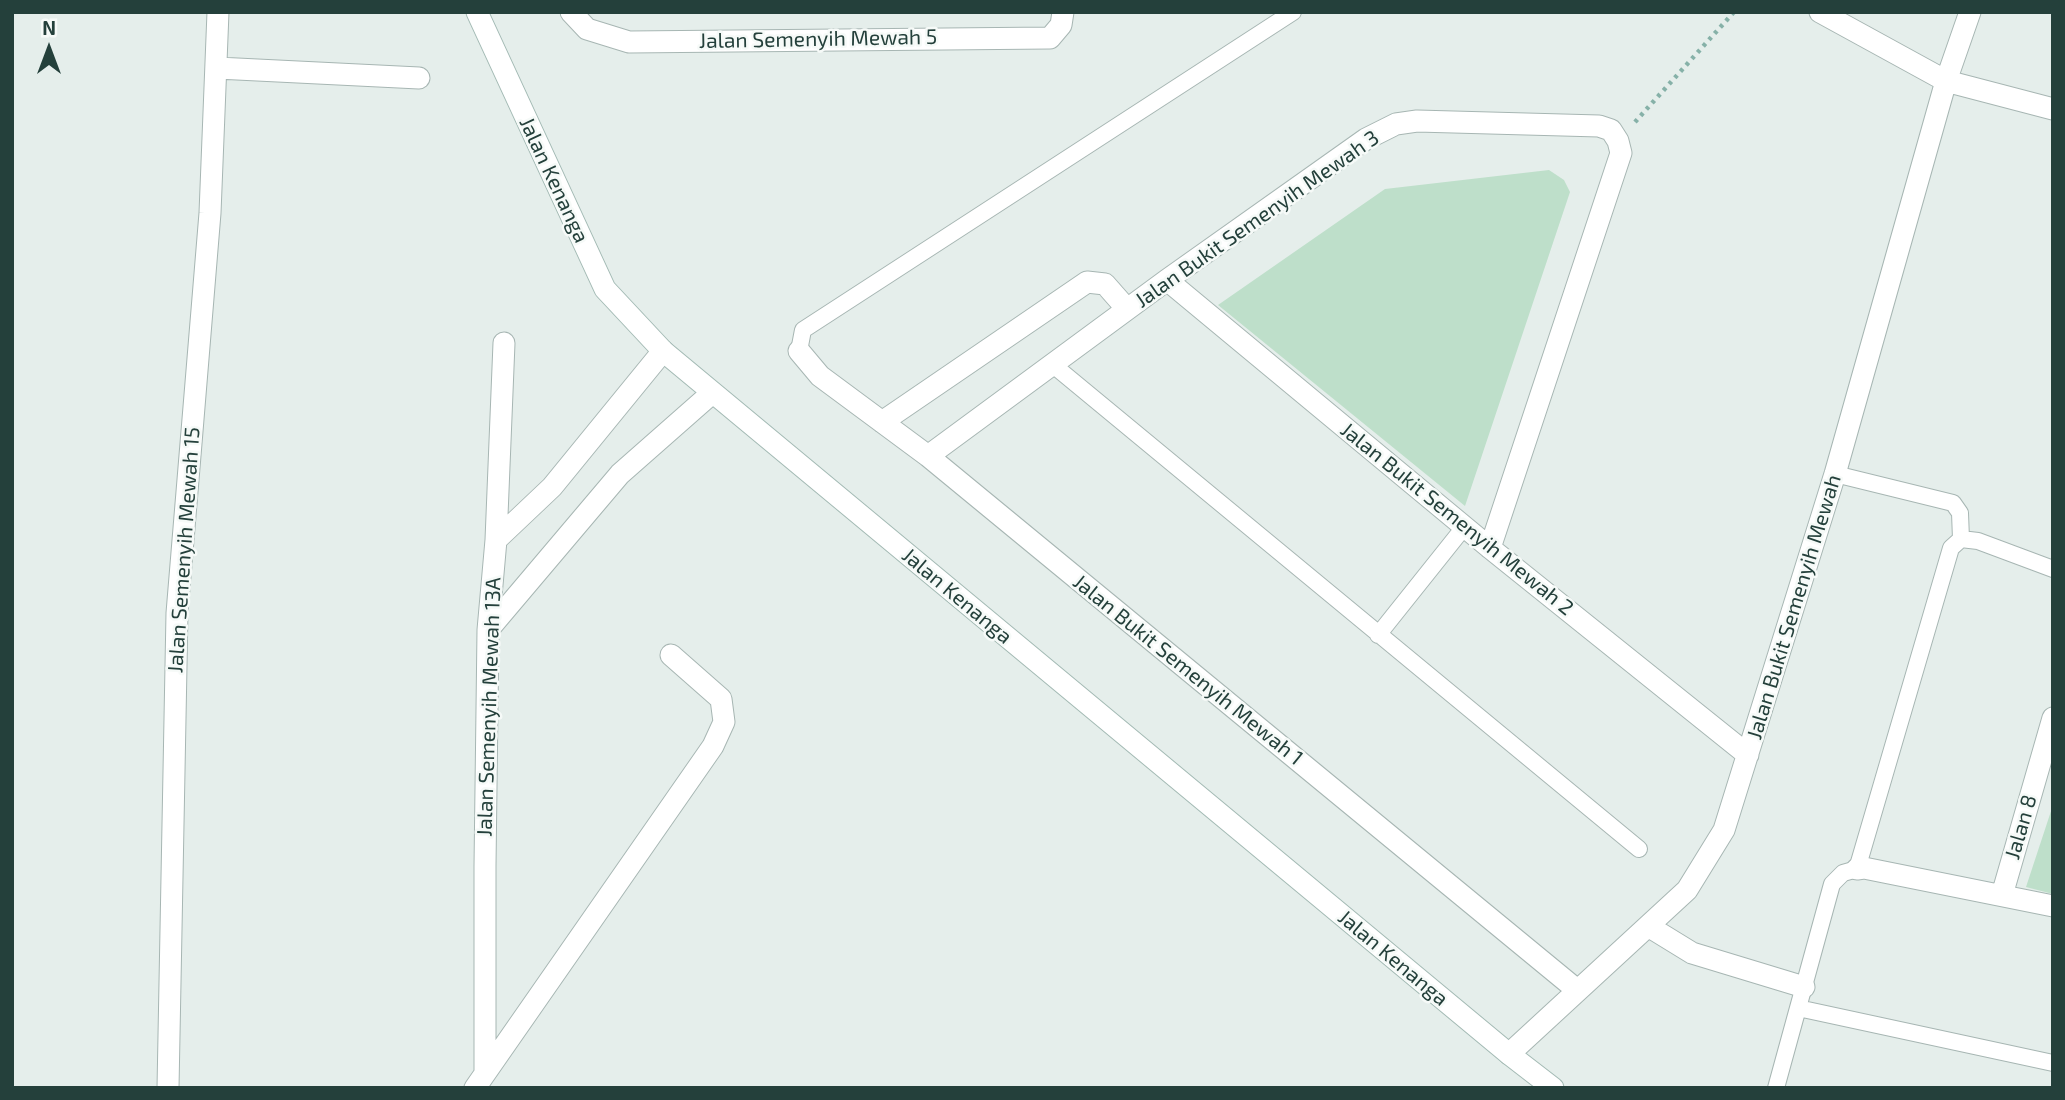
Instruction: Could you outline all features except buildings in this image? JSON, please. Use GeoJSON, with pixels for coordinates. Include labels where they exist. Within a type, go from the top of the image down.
{"type":"FeatureCollection","features":[{"type":"Feature","properties":{"kind":"street","name":"Jalan Semenyih Mewah 15"},"geometry":{"type":"LineString","coordinates":[[168,1088],[177,613],[210,213],[218,12]]}},
{"type":"Feature","properties":{"kind":"street","name":"Jalan Kenanga"},"geometry":{"type":"LineString","coordinates":[[477,12],[605,289],[663,351],[1509,1055],[1553,1088]]}},
{"type":"Feature","properties":{"kind":"street","name":"Jalan Semenyih Mewah 5"},"geometry":{"type":"LineString","coordinates":[[571,12],[587,29],[629,42],[1050,38],[1061,25],[1063,12]]}},
{"type":"Feature","properties":{"kind":"street"},"geometry":{"type":"LineString","coordinates":[[1820,12],[1945,81],[2053,109]]}},
{"type":"Feature","properties":{"kind":"street","name":"Jalan Bukit Semenyih Mewah"},"geometry":{"type":"LineString","coordinates":[[1509,1055],[1686,890],[1724,830],[1835,474],[1945,81],[1970,12]]}},
{"type":"Feature","properties":{"kind":"street"},"geometry":{"type":"LineString","coordinates":[[217,68],[419,78]]}},
{"type":"Feature","properties":{"kind":"street","name":"Jalan Bukit Semenyih Mewah 3"},"geometry":{"type":"LineString","coordinates":[[928,456],[1167,280],[1366,139],[1396,124],[1417,121],[1599,126],[1611,131],[1618,141]]}},
{"type":"Feature","properties":{"kind":"street"},"geometry":{"type":"LineString","coordinates":[[1490,548],[1621,153],[1618,141]]}},
{"type":"Feature","properties":{"kind":"street","name":"Jalan Bukit Semenyih Mewah 2"},"geometry":{"type":"LineString","coordinates":[[1167,280],[1490,548],[1748,755]]}},
{"type":"Feature","properties":{"kind":"street"},"geometry":{"type":"LineString","coordinates":[[882,422],[1087,282],[1105,284],[1127,309]]}},
{"type":"Feature","properties":{"kind":"street","name":"Jalan Semenyih Mewah 13A"},"geometry":{"type":"LineString","coordinates":[[480,1080],[488,631],[496,540],[504,343]]}},
{"type":"Feature","properties":{"kind":"street"},"geometry":{"type":"LineString","coordinates":[[496,540],[552,487],[663,351]]}},
{"type":"Feature","properties":{"kind":"street","name":"Jalan Bukit Semenyih Mewah 1"},"geometry":{"type":"LineString","coordinates":[[799,351],[820,376],[928,456],[1573,994]]}},
{"type":"Feature","properties":{"kind":"street"},"geometry":{"type":"LineString","coordinates":[[488,631],[620,474],[712,393]]}},
{"type":"Feature","properties":{"kind":"street"},"geometry":{"type":"LineString","coordinates":[[480,1080],[713,746],[724,722],[721,699],[671,655]]}},
{"type":"Feature","properties":{"kind":"street","name":"Jalan 8"},"geometry":{"type":"LineString","coordinates":[[2002,895],[2053,719]]}},
{"type":"Feature","properties":{"kind":"street"},"geometry":{"type":"LineString","coordinates":[[1857,869],[1864,868],[2053,906]]}},
{"type":"Feature","properties":{"kind":"street"},"geometry":{"type":"LineString","coordinates":[[1648,926],[1692,953],[1801,998]]}},
{"type":"Feature","properties":{"kind":"lane"},"geometry":{"type":"LineString","coordinates":[[799,351],[803,330],[1293,12]]}},
{"type":"Feature","properties":{"kind":"lane"},"geometry":{"type":"LineString","coordinates":[[1052,364],[1639,849]]}},
{"type":"Feature","properties":{"kind":"lane"},"geometry":{"type":"LineString","coordinates":[[1835,474],[1953,503],[1960,513],[1961,539]]}},
{"type":"Feature","properties":{"kind":"lane"},"geometry":{"type":"LineString","coordinates":[[1378,635],[1465,526]]}},
{"type":"Feature","properties":{"kind":"lane"},"geometry":{"type":"LineString","coordinates":[[1776,1088],[1832,884],[1843,873],[1857,869],[1951,548],[1961,539],[1979,541],[2053,569]]}},
{"type":"Feature","properties":{"kind":"lane"},"geometry":{"type":"LineString","coordinates":[[1801,998],[2053,1063]]}},
{"type":"Feature","properties":{"kind":"path"},"geometry":{"type":"LineString","coordinates":[[1618,141],[1734,12]]}},
{"type":"Feature","properties":{"kind":"green space"},"geometry":{"type":"Polygon","coordinates":[[[1549,170],[1564,180],[1570,192],[1465,506],[1218,305],[1385,189],[1549,170]]]}},
{"type":"Feature","properties":{"kind":"green space"},"geometry":{"type":"Polygon","coordinates":[[[2053,805],[2053,894],[2026,887],[2053,805]]]}}]}
